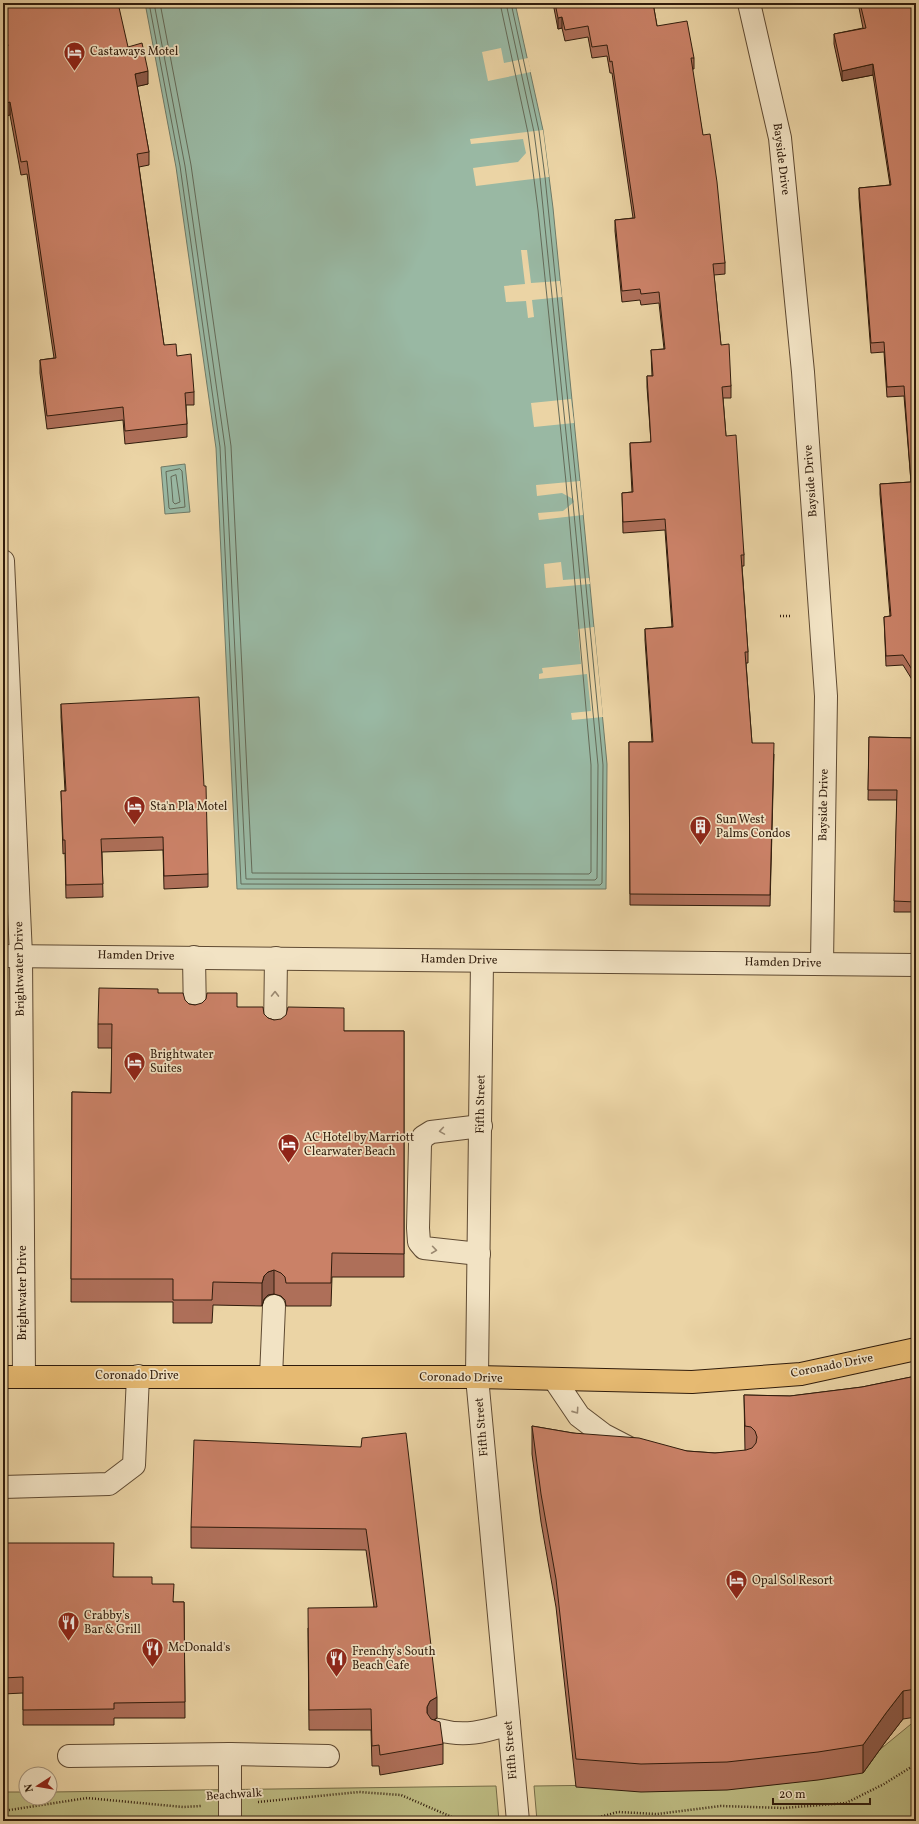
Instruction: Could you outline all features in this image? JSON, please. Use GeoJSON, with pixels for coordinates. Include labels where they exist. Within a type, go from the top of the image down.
{"type":"FeatureCollection","features":[{"type":"Feature","properties":{"kind":"main road","name":"Coronado Drive"},"geometry":{"type":"LineString","coordinates":[[14,1376],[477,1377],[692,1382],[801,1374],[916,1349]]}},
{"type":"Feature","properties":{"kind":"street","name":"Bayside Drive"},"geometry":{"type":"LineString","coordinates":[[749,3],[780,138],[804,380],[826,696],[822,964]]}},
{"type":"Feature","properties":{"kind":"street","name":"Brightwater Drive"},"geometry":{"type":"LineString","coordinates":[[3,561],[12,955],[14,1376]]}},
{"type":"Feature","properties":{"kind":"street","name":"Hamden Drive"},"geometry":{"type":"LineString","coordinates":[[12,955],[916,965]]}},
{"type":"Feature","properties":{"kind":"street"},"geometry":{"type":"LineString","coordinates":[[194,957],[194,1016]]}},
{"type":"Feature","properties":{"kind":"street"},"geometry":{"type":"LineString","coordinates":[[274,1031],[276,958]]}},
{"type":"Feature","properties":{"kind":"street","name":"Fifth Street"},"geometry":{"type":"LineString","coordinates":[[482,960],[477,1377],[518,1821]]}},
{"type":"Feature","properties":{"kind":"street"},"geometry":{"type":"LineString","coordinates":[[479,1254],[424,1248],[420,1242],[418,1228],[420,1144],[424,1136],[431,1132],[481,1126]]}},
{"type":"Feature","properties":{"kind":"street"},"geometry":{"type":"LineString","coordinates":[[271,1377],[274,1306]]}},
{"type":"Feature","properties":{"kind":"street"},"geometry":{"type":"LineString","coordinates":[[3,1487],[109,1484],[134,1465],[138,1376]]}},
{"type":"Feature","properties":{"kind":"street"},"geometry":{"type":"LineString","coordinates":[[554,1379],[579,1416],[604,1435],[652,1458]]}},
{"type":"Feature","properties":{"kind":"street"},"geometry":{"type":"LineString","coordinates":[[439,1730],[452,1734],[483,1732],[509,1724]]}},
{"type":"Feature","properties":{"kind":"street"},"geometry":{"type":"LineString","coordinates":[[69,1756],[230,1754],[328,1756]]}},
{"type":"Feature","properties":{"kind":"street"},"geometry":{"type":"LineString","coordinates":[[230,1754],[230,1812]]}},
{"type":"Feature","properties":{"kind":"path"},"geometry":{"type":"LineString","coordinates":[[584,1821],[618,1812],[657,1814],[721,1806],[784,1808],[846,1803],[884,1784],[916,1764]]}},
{"type":"Feature","properties":{"kind":"path","name":"Beachwalk"},"geometry":{"type":"LineString","coordinates":[[3,1811],[87,1798],[230,1812],[283,1801],[359,1792],[401,1795],[461,1821]]}},
{"type":"Feature","properties":{"kind":"shaded area"},"geometry":{"type":"Polygon","coordinates":[[[916,1720],[916,1821],[537,1821],[534,1786],[766,1783],[850,1774],[916,1720]]]}},
{"type":"Feature","properties":{"kind":"shaded area"},"geometry":{"type":"Polygon","coordinates":[[[496,1786],[499,1821],[3,1821],[3,1792],[18,1792],[18,1806],[58,1806],[58,1792],[496,1786]]]}},
{"type":"Feature","properties":{"kind":"water"},"geometry":{"type":"Polygon","coordinates":[[[145,3],[515,3],[543,130],[553,208],[607,764],[606,889],[237,889],[216,448],[176,167],[145,3]]]}},
{"type":"Feature","properties":{"kind":"water"},"geometry":{"type":"Polygon","coordinates":[[[185,464],[190,512],[165,514],[161,467],[185,464]]]}},
{"type":"Feature","properties":{"kind":"pier"},"geometry":{"type":"Polygon","coordinates":[[[501,48],[504,63],[528,58],[531,72],[488,81],[482,52],[501,48]]]}},
{"type":"Feature","properties":{"kind":"pier"},"geometry":{"type":"Polygon","coordinates":[[[543,130],[549,177],[476,186],[473,168],[518,162],[526,153],[523,139],[471,144],[470,139],[543,130]]]}},
{"type":"Feature","properties":{"kind":"pier"},"geometry":{"type":"Polygon","coordinates":[[[521,250],[527,250],[531,283],[560,281],[562,297],[532,300],[534,317],[528,318],[526,301],[506,302],[504,286],[525,284],[521,250]]]}},
{"type":"Feature","properties":{"kind":"pier"},"geometry":{"type":"Polygon","coordinates":[[[571,399],[574,423],[534,427],[531,403],[571,399]]]}},
{"type":"Feature","properties":{"kind":"pier"},"geometry":{"type":"Polygon","coordinates":[[[580,481],[583,515],[539,520],[538,513],[563,511],[574,502],[573,499],[562,493],[537,496],[536,485],[580,481]]]}},
{"type":"Feature","properties":{"kind":"pier"},"geometry":{"type":"Polygon","coordinates":[[[561,562],[563,580],[589,578],[590,584],[546,588],[544,564],[561,562]]]}},
{"type":"Feature","properties":{"kind":"pier"},"geometry":{"type":"Polygon","coordinates":[[[594,627],[603,717],[572,720],[571,713],[591,711],[587,674],[539,679],[539,674],[543,673],[542,668],[581,664],[578,629],[594,627]]]}},
{"type":"Feature","properties":{"kind":"building"},"geometry":{"type":"Polygon","coordinates":[[[3,3],[118,3],[128,47],[142,43],[148,71],[135,74],[149,152],[137,154],[164,345],[176,344],[177,356],[191,354],[194,392],[185,393],[187,424],[125,431],[123,407],[47,416],[40,360],[56,358],[27,161],[21,162],[10,102],[3,104],[3,47],[8,46],[3,24],[3,3]]]}},
{"type":"Feature","properties":{"kind":"building"},"geometry":{"type":"Polygon","coordinates":[[[555,3],[653,3],[657,26],[687,21],[694,58],[691,58],[703,135],[710,134],[717,182],[725,263],[713,264],[721,345],[729,344],[731,386],[722,387],[726,436],[736,435],[744,555],[741,555],[748,652],[745,652],[752,743],[774,743],[770,895],[630,894],[629,742],[653,742],[645,629],[673,627],[665,519],[623,522],[622,493],[633,492],[630,443],[651,442],[647,376],[653,376],[651,350],[665,349],[659,292],[641,294],[640,289],[622,291],[615,220],[635,218],[612,61],[610,62],[607,45],[592,47],[588,26],[565,30],[562,17],[558,18],[555,3]]]}},
{"type":"Feature","properties":{"kind":"building"},"geometry":{"type":"Polygon","coordinates":[[[860,3],[916,3],[916,676],[903,655],[886,656],[884,617],[891,616],[880,484],[911,482],[904,386],[887,387],[884,342],[871,343],[859,188],[891,185],[873,64],[842,71],[834,34],[866,28],[860,3]]]}},
{"type":"Feature","properties":{"kind":"building"},"geometry":{"type":"Polygon","coordinates":[[[199,697],[204,786],[206,786],[208,874],[164,876],[163,837],[101,839],[103,884],[66,885],[65,840],[63,840],[61,791],[66,791],[61,704],[199,697]]]}},
{"type":"Feature","properties":{"kind":"building"},"geometry":{"type":"Polygon","coordinates":[[[869,737],[916,738],[916,902],[894,901],[897,790],[868,790],[869,737]]]}},
{"type":"Feature","properties":{"kind":"building","name":"AC Hotel by Marriott Clearwater Beach"},"geometry":{"type":"Polygon","coordinates":[[[99,988],[158,989],[158,993],[183,993],[185,1000],[189,1004],[195,1005],[202,1003],[206,999],[207,993],[237,993],[237,1007],[263,1007],[264,1014],[268,1018],[274,1020],[281,1019],[286,1015],[288,1007],[344,1008],[344,1031],[404,1031],[404,1254],[332,1253],[331,1283],[286,1283],[285,1277],[281,1273],[274,1270],[268,1272],[264,1276],[262,1283],[213,1282],[212,1300],[173,1300],[173,1279],[71,1279],[72,1092],[111,1093],[112,1024],[98,1024],[99,988]]]}},
{"type":"Feature","properties":{"kind":"building","name":"Opal Sol Resort"},"geometry":{"type":"Polygon","coordinates":[[[916,1376],[916,1689],[903,1691],[863,1745],[818,1752],[727,1762],[641,1764],[576,1759],[556,1579],[541,1494],[532,1426],[573,1433],[639,1438],[687,1451],[715,1453],[746,1450],[752,1448],[756,1443],[757,1437],[755,1431],[751,1427],[745,1426],[744,1395],[790,1396],[862,1387],[916,1376]]]}},
{"type":"Feature","properties":{"kind":"building"},"geometry":{"type":"Polygon","coordinates":[[[406,1433],[437,1697],[430,1701],[427,1707],[427,1713],[431,1719],[440,1722],[443,1744],[380,1755],[379,1745],[372,1746],[371,1709],[309,1710],[308,1608],[377,1607],[366,1529],[191,1527],[194,1440],[361,1447],[362,1438],[406,1433]]]}},
{"type":"Feature","properties":{"kind":"building"},"geometry":{"type":"Polygon","coordinates":[[[3,1543],[114,1543],[113,1577],[152,1577],[152,1584],[174,1584],[173,1602],[184,1602],[185,1702],[114,1703],[114,1709],[23,1710],[23,1677],[3,1678],[3,1543]]]}},
{"type":"Feature","properties":{"kind":"place","name":"Castaways Motel"},"geometry":{"type":"Point","coordinates":[74,72]}},
{"type":"Feature","properties":{"kind":"place","name":"Sta'n Pla Motel"},"geometry":{"type":"Point","coordinates":[134,826]}},
{"type":"Feature","properties":{"kind":"place","name":"Sun West Palms Condos"},"geometry":{"type":"Point","coordinates":[701,846]}},
{"type":"Feature","properties":{"kind":"place","name":"Brightwater Suites"},"geometry":{"type":"Point","coordinates":[135,1082]}},
{"type":"Feature","properties":{"kind":"place","name":"AC Hotel by Marriott Clearwater Beach"},"geometry":{"type":"Point","coordinates":[289,1164]}},
{"type":"Feature","properties":{"kind":"place","name":"Opal Sol Resort"},"geometry":{"type":"Point","coordinates":[736,1600]}},
{"type":"Feature","properties":{"kind":"place","name":"Crabby's Bar & Grill"},"geometry":{"type":"Point","coordinates":[68,1642]}},
{"type":"Feature","properties":{"kind":"place","name":"McDonald's"},"geometry":{"type":"Point","coordinates":[153,1668]}},
{"type":"Feature","properties":{"kind":"place","name":"Frenchy's South Beach Cafe"},"geometry":{"type":"Point","coordinates":[337,1678]}}]}
